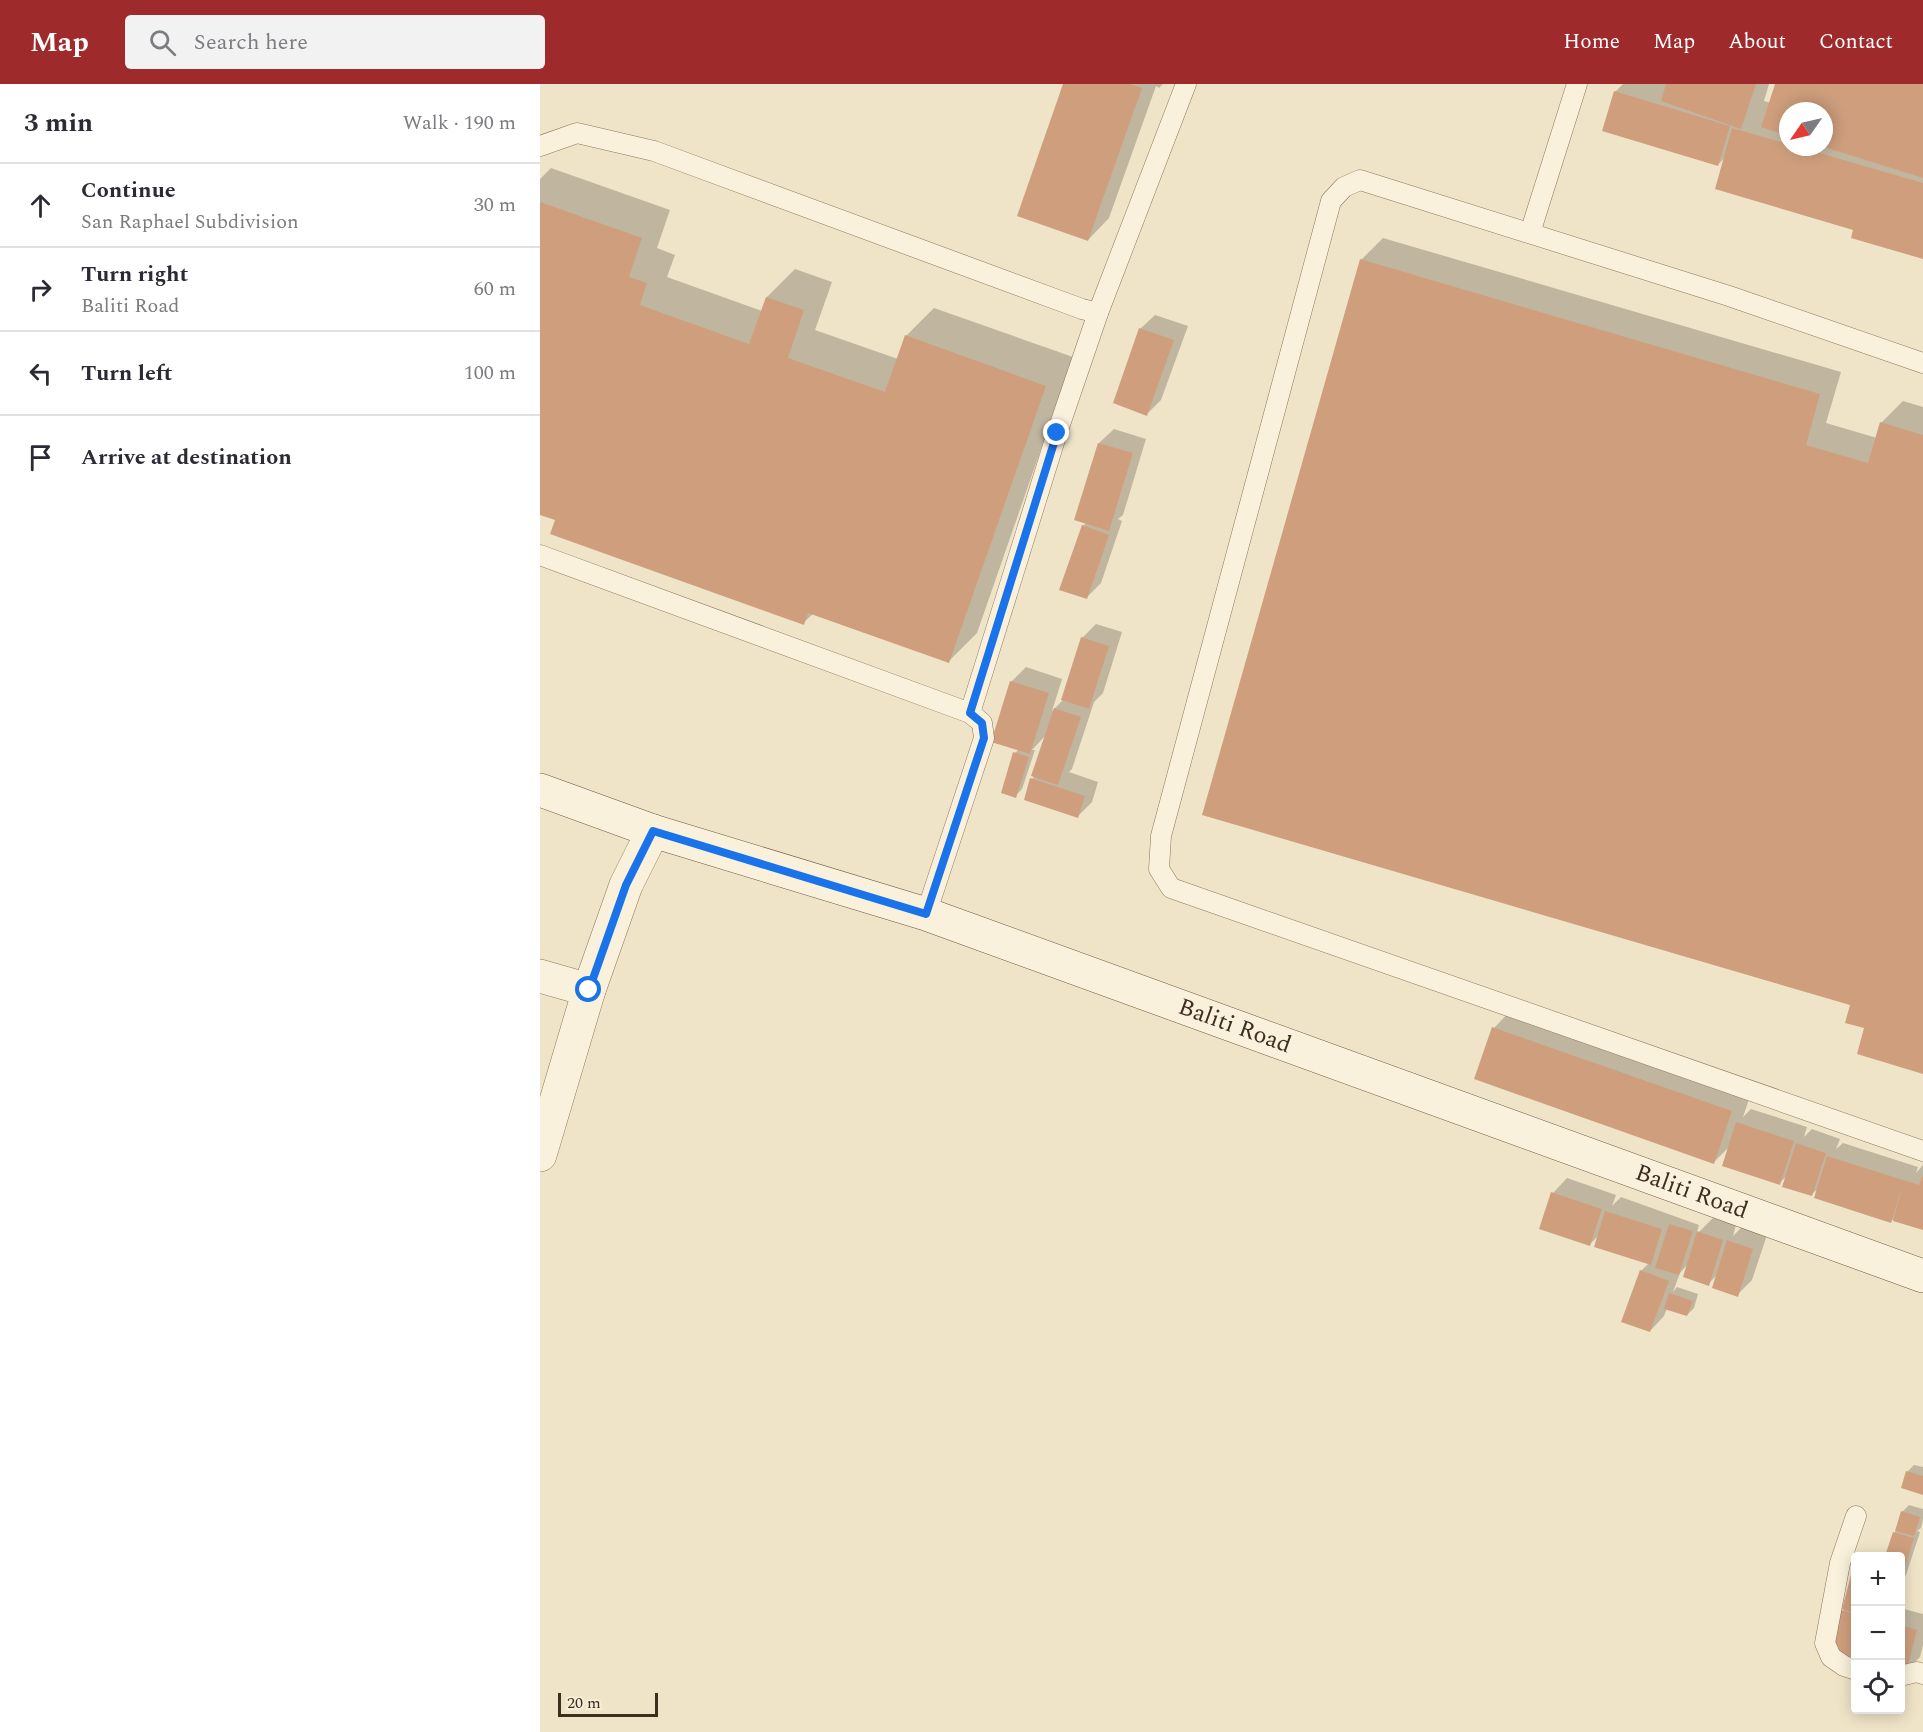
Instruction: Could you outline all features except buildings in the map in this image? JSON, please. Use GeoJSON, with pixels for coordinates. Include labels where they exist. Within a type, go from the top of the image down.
{"type":"FeatureCollection","features":[{"type":"Feature","properties":{"kind":"main road","name":"Baliti Road"},"geometry":{"type":"LineString","coordinates":[[540,790],[653,831],[926,914],[1923,1276]]}},
{"type":"Feature","properties":{"kind":"main road"},"geometry":{"type":"LineString","coordinates":[[540,1155],[589,990],[626,885],[653,831]]}},
{"type":"Feature","properties":{"kind":"main road"},"geometry":{"type":"LineString","coordinates":[[540,976],[589,990]]}},
{"type":"Feature","properties":{"kind":"lane"},"geometry":{"type":"LineString","coordinates":[[970,713],[1057,433],[1098,312],[1186,84]]}},
{"type":"Feature","properties":{"kind":"lane"},"geometry":{"type":"LineString","coordinates":[[1530,233],[1577,84]]}},
{"type":"Feature","properties":{"kind":"lane"},"geometry":{"type":"LineString","coordinates":[[540,146],[578,133],[654,151],[1060,301],[1098,312]]}},
{"type":"Feature","properties":{"kind":"lane"},"geometry":{"type":"LineString","coordinates":[[1923,363],[1729,296],[1360,180],[1344,188],[1331,201],[1161,836],[1159,869],[1172,888],[1923,1151]]}},
{"type":"Feature","properties":{"kind":"lane"},"geometry":{"type":"LineString","coordinates":[[540,555],[970,713],[982,723],[984,738],[926,914]]}},
{"type":"Feature","properties":{"kind":"lane"},"geometry":{"type":"LineString","coordinates":[[1851,1668],[1831,1657],[1825,1643],[1840,1563],[1856,1516]]}},
{"type":"Feature","properties":{"kind":"lane"},"geometry":{"type":"LineString","coordinates":[[1905,1675],[1917,1672],[1923,1674]]}},
{"type":"Feature","properties":{"kind":"route"},"geometry":{"type":"LineString","coordinates":[[589,990],[626,885],[653,831],[926,914],[984,738],[982,723],[970,713],[1057,433]]}}]}
